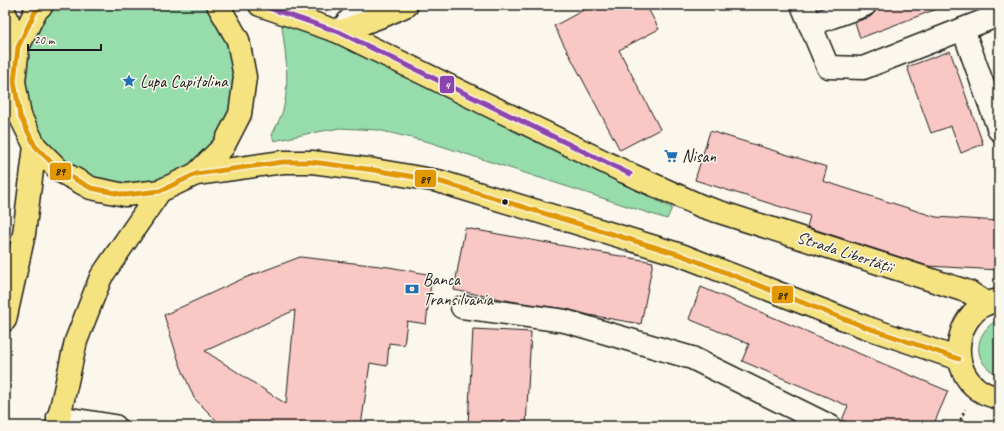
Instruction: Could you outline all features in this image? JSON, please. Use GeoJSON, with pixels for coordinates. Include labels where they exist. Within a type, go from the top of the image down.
{"type":"FeatureCollection","features":[{"type":"Feature","properties":{"kind":"main road"},"geometry":{"type":"LineString","coordinates":[[42,5],[34,12],[18,47],[14,82],[20,116],[35,146],[60,171],[91,188],[125,195],[160,191],[196,174],[283,162],[312,162],[402,174],[438,181],[681,255],[865,326],[959,359]]}},
{"type":"Feature","properties":{"kind":"main road"},"geometry":{"type":"LineString","coordinates":[[196,174],[223,148],[240,114],[245,77],[238,40],[218,5]]}},
{"type":"Feature","properties":{"kind":"main road","name":"Strada Libertății"},"geometry":{"type":"LineString","coordinates":[[260,5],[338,32],[625,172],[702,206],[968,292],[993,302]]}},
{"type":"Feature","properties":{"kind":"main road"},"geometry":{"type":"LineString","coordinates":[[338,32],[385,15],[407,5]]}},
{"type":"Feature","properties":{"kind":"main road"},"geometry":{"type":"LineString","coordinates":[[5,14],[18,47]]}},
{"type":"Feature","properties":{"kind":"main road"},"geometry":{"type":"LineString","coordinates":[[5,320],[24,234],[35,146]]}},
{"type":"Feature","properties":{"kind":"main road"},"geometry":{"type":"LineString","coordinates":[[58,422],[76,341],[102,277],[160,191]]}},
{"type":"Feature","properties":{"kind":"main road"},"geometry":{"type":"LineString","coordinates":[[993,302],[969,317],[959,337],[959,359],[964,374],[974,386],[988,395],[999,398]]}},
{"type":"Feature","properties":{"kind":"street"},"geometry":{"type":"LineString","coordinates":[[338,32],[363,5]]}},
{"type":"Feature","properties":{"kind":"street"},"geometry":{"type":"LineString","coordinates":[[802,5],[828,67],[863,68],[999,15]]}},
{"type":"Feature","properties":{"kind":"street"},"geometry":{"type":"LineString","coordinates":[[810,25],[865,5]]}},
{"type":"Feature","properties":{"kind":"street"},"geometry":{"type":"LineString","coordinates":[[963,29],[999,130]]}},
{"type":"Feature","properties":{"kind":"street"},"geometry":{"type":"LineString","coordinates":[[462,307],[565,321],[692,358],[830,426]]}},
{"type":"Feature","properties":{"kind":"street"},"geometry":{"type":"LineString","coordinates":[[58,422],[116,426]]}},
{"type":"Feature","properties":{"kind":"path"},"geometry":{"type":"LineString","coordinates":[[958,426],[965,408]]}},
{"type":"Feature","properties":{"kind":"green space"},"geometry":{"type":"Polygon","coordinates":[[[51,5],[206,5],[218,19],[225,31],[234,80],[234,94],[231,107],[226,120],[210,146],[192,162],[169,176],[152,181],[134,183],[100,179],[77,170],[58,156],[43,139],[32,119],[25,96],[23,72],[27,47],[34,32],[51,5]]]}},
{"type":"Feature","properties":{"kind":"green space"},"geometry":{"type":"Polygon","coordinates":[[[290,20],[672,208],[667,219],[429,142],[378,130],[340,128],[274,141],[272,135],[283,110],[287,86],[282,26],[290,20]]]}},
{"type":"Feature","properties":{"kind":"green space"},"geometry":{"type":"Polygon","coordinates":[[[999,319],[999,375],[990,370],[984,363],[980,356],[979,348],[980,340],[984,332],[990,325],[999,319]]]}},
{"type":"Feature","properties":{"kind":"building"},"geometry":{"type":"Polygon","coordinates":[[[593,5],[646,5],[659,29],[619,50],[660,129],[620,150],[554,26],[593,5]]]}},
{"type":"Feature","properties":{"kind":"building"},"geometry":{"type":"Polygon","coordinates":[[[941,5],[942,7],[860,38],[855,22],[870,17],[874,13],[877,6],[941,5]]]}},
{"type":"Feature","properties":{"kind":"building"},"geometry":{"type":"Polygon","coordinates":[[[950,51],[983,144],[961,153],[951,126],[931,133],[907,67],[950,51]]]}},
{"type":"Feature","properties":{"kind":"building"},"geometry":{"type":"Polygon","coordinates":[[[710,131],[827,167],[823,181],[936,217],[999,221],[999,270],[928,266],[807,227],[810,216],[695,180],[710,131]]]}},
{"type":"Feature","properties":{"kind":"building"},"geometry":{"type":"Polygon","coordinates":[[[465,228],[653,262],[641,324],[589,315],[567,309],[516,302],[454,290],[465,228]]]}},
{"type":"Feature","properties":{"kind":"building"},"geometry":{"type":"Polygon","coordinates":[[[300,257],[389,267],[432,275],[426,324],[407,321],[404,345],[389,343],[387,366],[370,363],[361,426],[222,426],[194,398],[179,362],[164,315],[242,279],[300,257]],[[295,310],[205,351],[286,404],[295,310]]]}},
{"type":"Feature","properties":{"kind":"building"},"geometry":{"type":"Polygon","coordinates":[[[701,287],[948,391],[933,426],[856,426],[842,420],[848,406],[742,361],[749,344],[689,319],[701,287]]]}},
{"type":"Feature","properties":{"kind":"building"},"geometry":{"type":"Polygon","coordinates":[[[473,329],[531,332],[526,426],[468,426],[473,329]]]}},
{"type":"Feature","properties":{"kind":"transit line","name":"89"},"geometry":{"type":"LineString","coordinates":[[42,5],[35,12],[18,47],[14,81],[20,116],[35,146],[60,171],[91,188],[125,195],[160,191],[196,174],[283,162],[312,162],[374,170],[438,181],[681,255],[865,327],[959,359]]}},
{"type":"Feature","properties":{"kind":"transit line","name":"4"},"geometry":{"type":"LineString","coordinates":[[260,5],[339,32],[630,174]]}},
{"type":"Feature","properties":{"kind":"place","name":"Lupa Capitolina"},"geometry":{"type":"Point","coordinates":[129,81]}},
{"type":"Feature","properties":{"kind":"place","name":"Nisan"},"geometry":{"type":"Point","coordinates":[671,156]}},
{"type":"Feature","properties":{"kind":"place","name":"Banca Transilvania"},"geometry":{"type":"Point","coordinates":[412,289]}}]}
